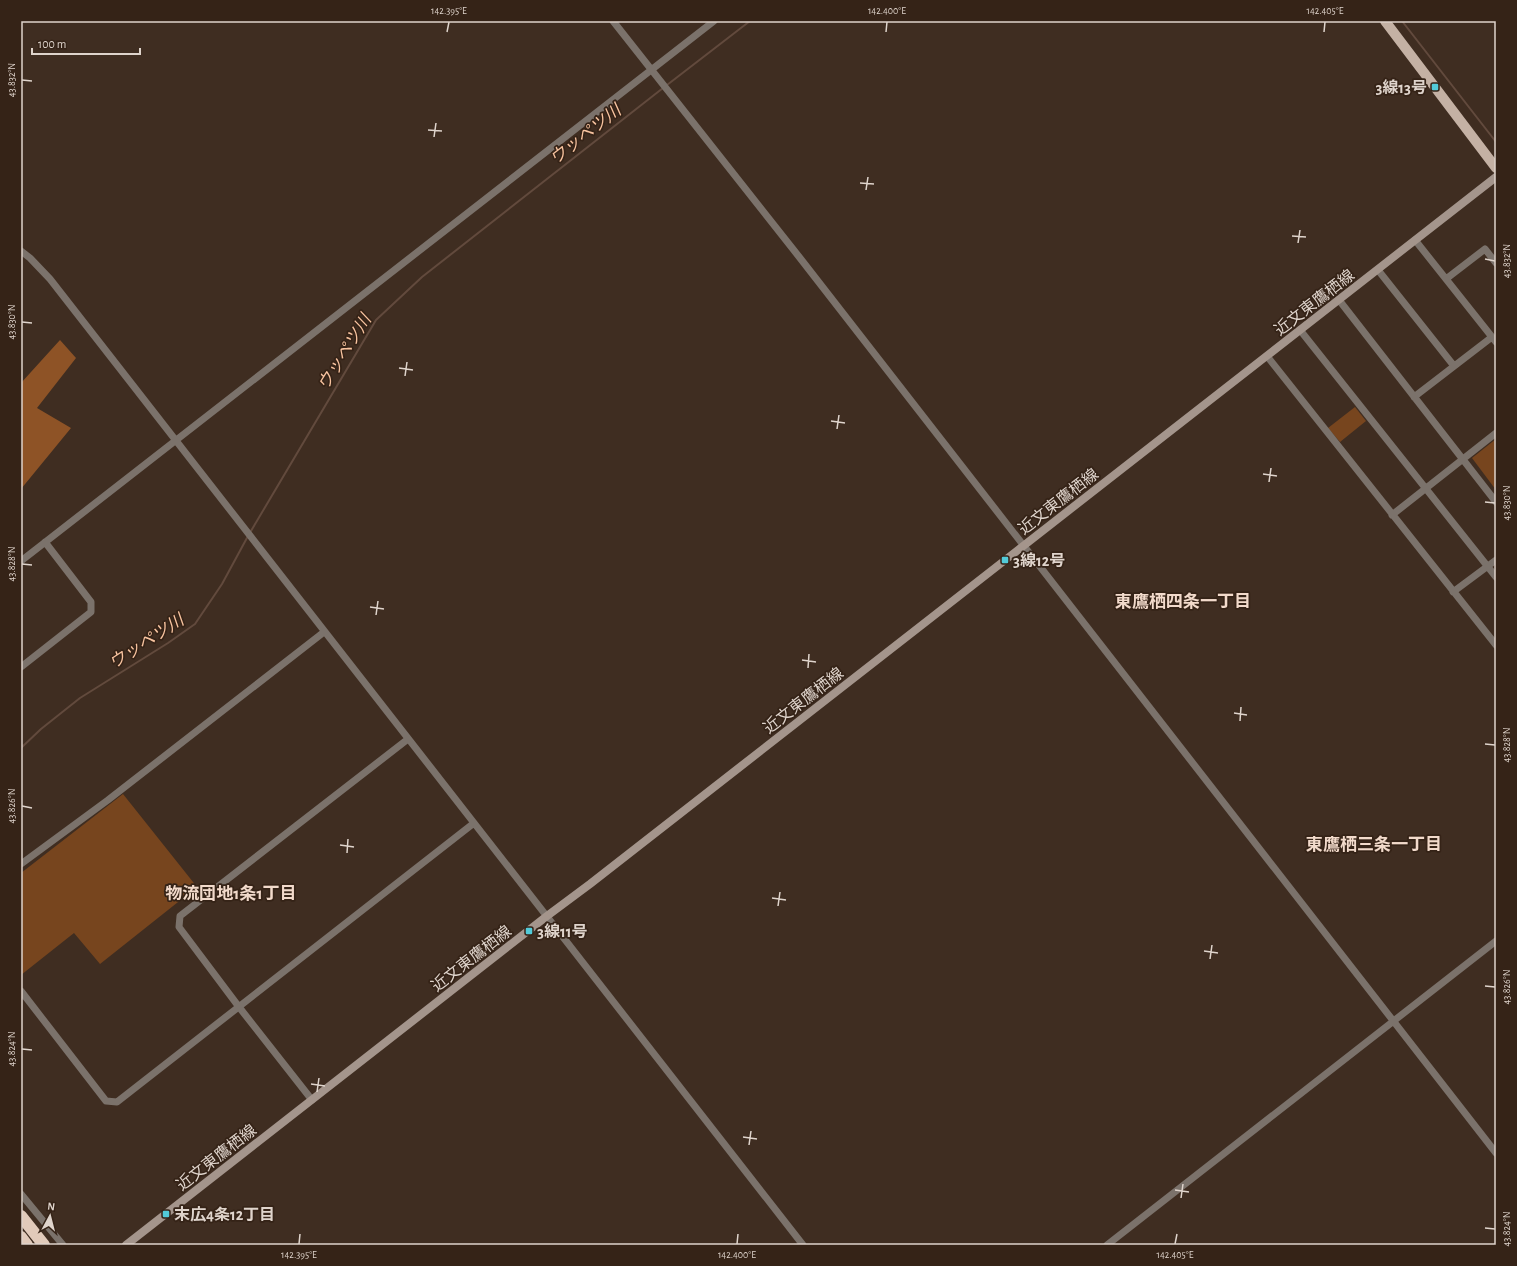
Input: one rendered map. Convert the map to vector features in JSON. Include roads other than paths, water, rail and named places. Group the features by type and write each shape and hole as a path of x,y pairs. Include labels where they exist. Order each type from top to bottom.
{"highway":[{"path":"21,1216 44,1245"},
{"path":"21,1237 27,1245"}],"main road":[{"path":"1385,21 1496,168"}],"street":[{"path":"613,21 800,258 1023,547 1496,1153"},
{"path":"21,561 714,21"},
{"name":"近文東鷹栖線","path":"126,1245 1496,178"},
{"path":"1414,397 1454,366 1494,339 1416,240"},
{"path":"1446,279 1485,249 1496,263"},
{"path":"21,251 50,279 803,1245"},
{"path":"1378,270 1454,366"},
{"path":"1339,300 1496,502"},
{"path":"1300,330 1496,578"},
{"path":"1268,356 1496,646"},
{"path":"1392,515 1496,434"},
{"path":"21,667 91,612 91,602 45,542"},
{"path":"1453,592 1496,560"},
{"path":"21,864 108,800 324,632"},
{"path":"312,1100 239,1008 179,927 180,916 408,739"},
{"path":"21,991 106,1100 117,1102 474,823"},
{"path":"1107,1245 1496,941"},
{"path":"21,1194 63,1245"}],"waterway":[{"name":"ウッペツ川","path":"667,85 750,21"},
{"name":"ウッペツ川","path":"1402,21 1496,142"},
{"name":"ウッペツ川","path":"21,748 41,729 80,698 168,643 195,624 222,584 248,536 376,320 422,277 663,88"}],"place":[{"name":"3線13号","path":"1435,87"},
{"name":"3線12号","path":"1005,560"},
{"name":"3線11号","path":"529,931"},
{"name":"末広4条12丁目","path":"166,1214"}],"district":[{"name":"東鷹栖四条一丁目","path":"1183,601"},
{"name":"東鷹栖三条一丁目","path":"1374,844"},
{"name":"物流団地1条1丁目","path":"231,893"}]}
